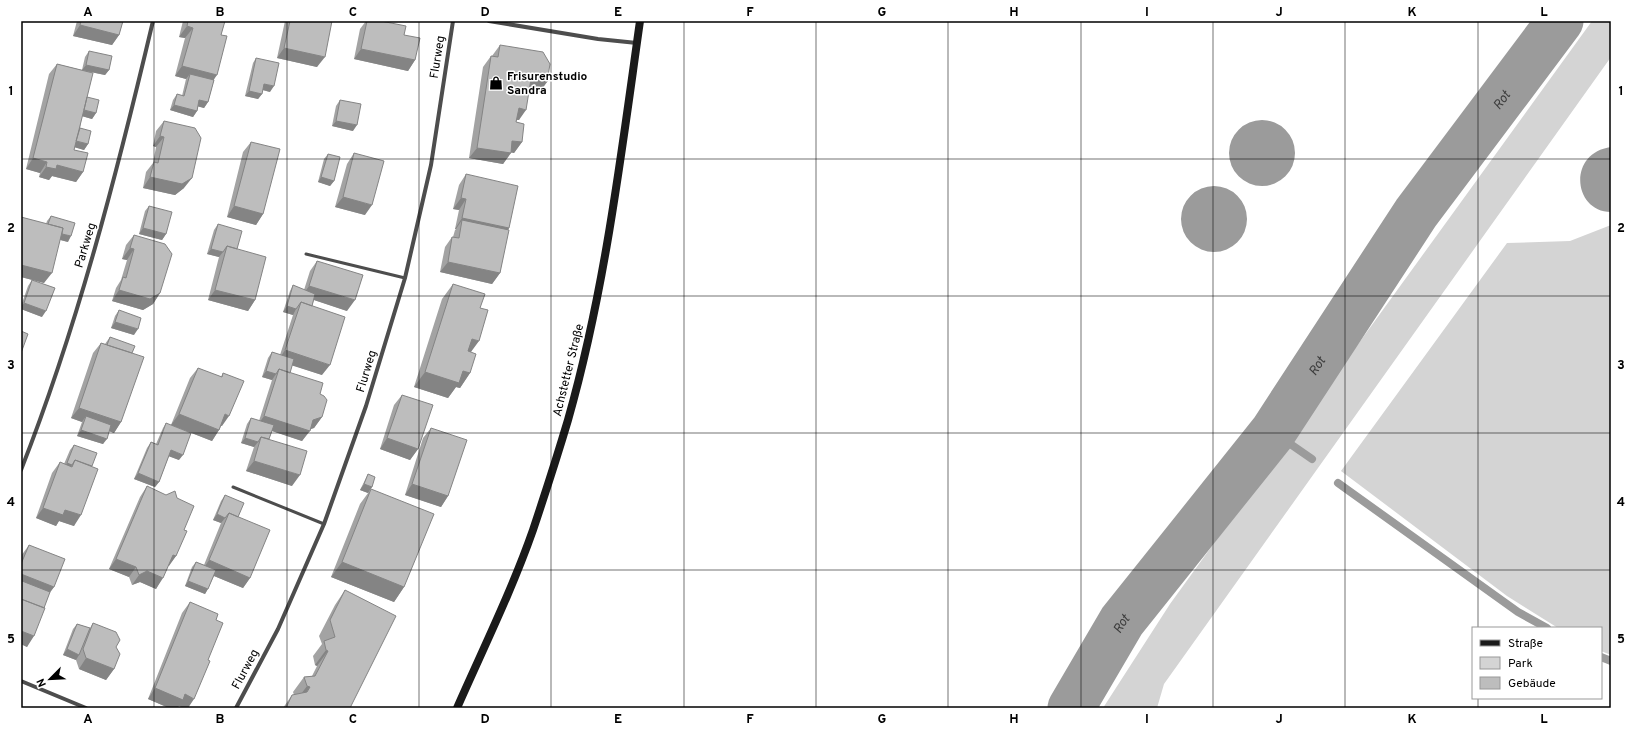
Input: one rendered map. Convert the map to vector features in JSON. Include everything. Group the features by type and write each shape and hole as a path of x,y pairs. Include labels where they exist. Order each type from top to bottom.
{"main road":[{"name":"Achstetter Straße","path":"457,708 497,618 533,530 568,420 593,318 617,192 640,21"}],"street":[{"name":"Parkweg","path":"21,470 60,362 103,219 128,126 153,21"},
{"name":"Flurweg","path":"236,708 278,629 324,524 366,406 405,278 431,166 453,21"},
{"path":"489,21 598,39 637,43"},
{"path":"21,681 86,708"}],"lane":[{"path":"306,254 405,278"},
{"path":"233,487 324,524"}],"green space":[{"path":"1592,21 1611,21 1611,57 1164,684 1157,708 1103,708 1170,604"},
{"path":"1611,225 1611,655 1602,651 1602,627 1556,627 1507,596 1341,471 1507,243 1570,241"}],"shaded area":[{"path":"1262,120 1275,123 1285,130 1292,140 1295,153 1292,166 1285,176 1275,183 1262,186 1249,183 1239,176 1232,166 1229,153 1232,140 1239,130 1249,123"},
{"path":"1611,147 1611,212 1598,209 1589,203 1583,193 1580,182 1582,170 1587,160 1597,152"},
{"path":"1214,186 1227,189 1237,196 1244,206 1247,219 1244,232 1237,242 1227,249 1214,252 1201,249 1191,242 1184,232 1181,219 1184,206 1191,196 1201,189"}],"building":[{"path":"81,21 123,21 119,35 80,25"},
{"path":"188,21 225,21 221,35 227,36 217,75 182,66 193,28 187,26"},
{"path":"290,21 332,21 325,57 284,48"},
{"path":"367,21 381,21 406,26 404,35 420,38 415,60 361,49"},
{"path":"500,45 543,52 550,64 547,82 531,79 526,110 519,108 516,122 524,124 522,142 512,141 511,153 477,148 491,56 498,57"},
{"path":"89,51 112,56 109,70 86,65"},
{"path":"256,58 279,63 274,86 264,84 262,94 249,91"},
{"path":"57,64 93,73 74,150 88,153 83,172 57,165 56,169 46,167 47,162 33,158"},
{"path":"190,74 214,80 208,102 199,100 197,111 174,105 177,94 184,96"},
{"path":"87,97 99,100 96,113 84,110"},
{"path":"340,100 361,104 357,125 336,121"},
{"path":"164,121 195,128 201,138 192,178 182,184 150,177 154,162 158,163 164,137 160,136"},
{"path":"80,128 91,131 88,144 76,141"},
{"path":"251,142 280,149 263,214 234,206"},
{"path":"354,153 384,161 372,205 343,197"},
{"path":"328,154 340,157 334,181 321,177"},
{"path":"466,174 518,186 509,228 462,218 466,199 461,198"},
{"path":"149,206 172,212 166,234 143,228"},
{"path":"51,216 75,223 71,236 62,234 63,228 48,224"},
{"path":"21,217 63,228 52,273 21,265"},
{"path":"462,220 509,230 500,273 448,262 452,237 459,238"},
{"path":"218,224 242,231 237,249 227,246 223,252 211,249"},
{"path":"134,235 165,244 172,254 160,293 150,299 119,290 123,277 126,278 134,249 130,248"},
{"path":"227,246 266,257 255,300 215,290"},
{"path":"317,261 363,275 355,300 309,286"},
{"path":"32,280 55,288 46,311 24,303"},
{"path":"453,284 485,294 480,308 488,310 479,341 472,339 468,351 476,354 470,373 463,371 459,383 425,372"},
{"path":"293,285 315,294 312,306 301,302 296,309 287,306"},
{"path":"301,302 345,317 330,365 285,350"},
{"path":"119,310 141,318 138,329 115,322"},
{"path":"21,331 28,334 21,353"},
{"path":"110,337 135,346 132,353 107,345"},
{"path":"101,343 144,357 121,422 79,408"},
{"path":"272,352 294,359 290,373 279,369 276,374 266,371"},
{"path":"198,368 222,377 223,373 244,381 229,416 225,414 219,430 179,414"},
{"path":"279,369 323,383 320,394 327,400 322,417 313,420 310,431 264,416"},
{"path":"402,395 433,405 418,449 387,438"},
{"path":"86,416 111,425 107,439 81,430"},
{"path":"251,418 274,425 269,439 261,437 258,442 245,438"},
{"path":"166,423 191,433 183,455 171,450 159,482 138,473 151,442 158,445"},
{"path":"431,428 467,440 448,496 412,484"},
{"path":"261,437 307,451 300,475 254,461"},
{"path":"74,445 97,453 92,466 75,460 72,465 67,463"},
{"path":"75,460 98,469 81,515 65,510 63,515 43,508 60,462 72,467"},
{"path":"368,474 375,477 372,487 364,484"},
{"path":"147,486 166,495 175,491 177,498 194,506 184,530 187,531 176,556 173,555 163,578 147,571 139,575 136,567 116,559"},
{"path":"371,489 434,514 404,587 342,562"},
{"path":"225,495 244,503 238,517 229,513 225,518 217,514"},
{"path":"229,513 270,530 250,578 209,560"},
{"path":"29,545 65,559 54,587 21,574 21,564"},
{"path":"196,562 216,570 208,589 188,581"},
{"path":"22,581 50,592 44,608 21,599"},
{"path":"345,590 396,616 350,708 286,708 292,695 307,692 310,687 307,686 304,677 315,676 328,651 326,650 324,641 335,637 330,620"},
{"path":"21,599 45,608 34,636 21,631"},
{"path":"190,602 218,614 216,620 223,623 208,660 210,661 194,699 185,694 183,700 155,688"},
{"path":"93,623 116,632 120,640 116,647 120,654 114,669 86,658 83,649"},
{"path":"77,624 90,628 79,655 67,649"}],"waterway":[{"name":"Rot","path":"1071,708 1122,621 1273,432 1416,213 1560,21"},
{"path":"1273,432 1312,459"},
{"path":"1338,483 1518,612 1545,627"},
{"path":"1602,657 1611,661"}],"place":[{"name":"Frisurenstudio Sandra","path":"496,83"}]}
